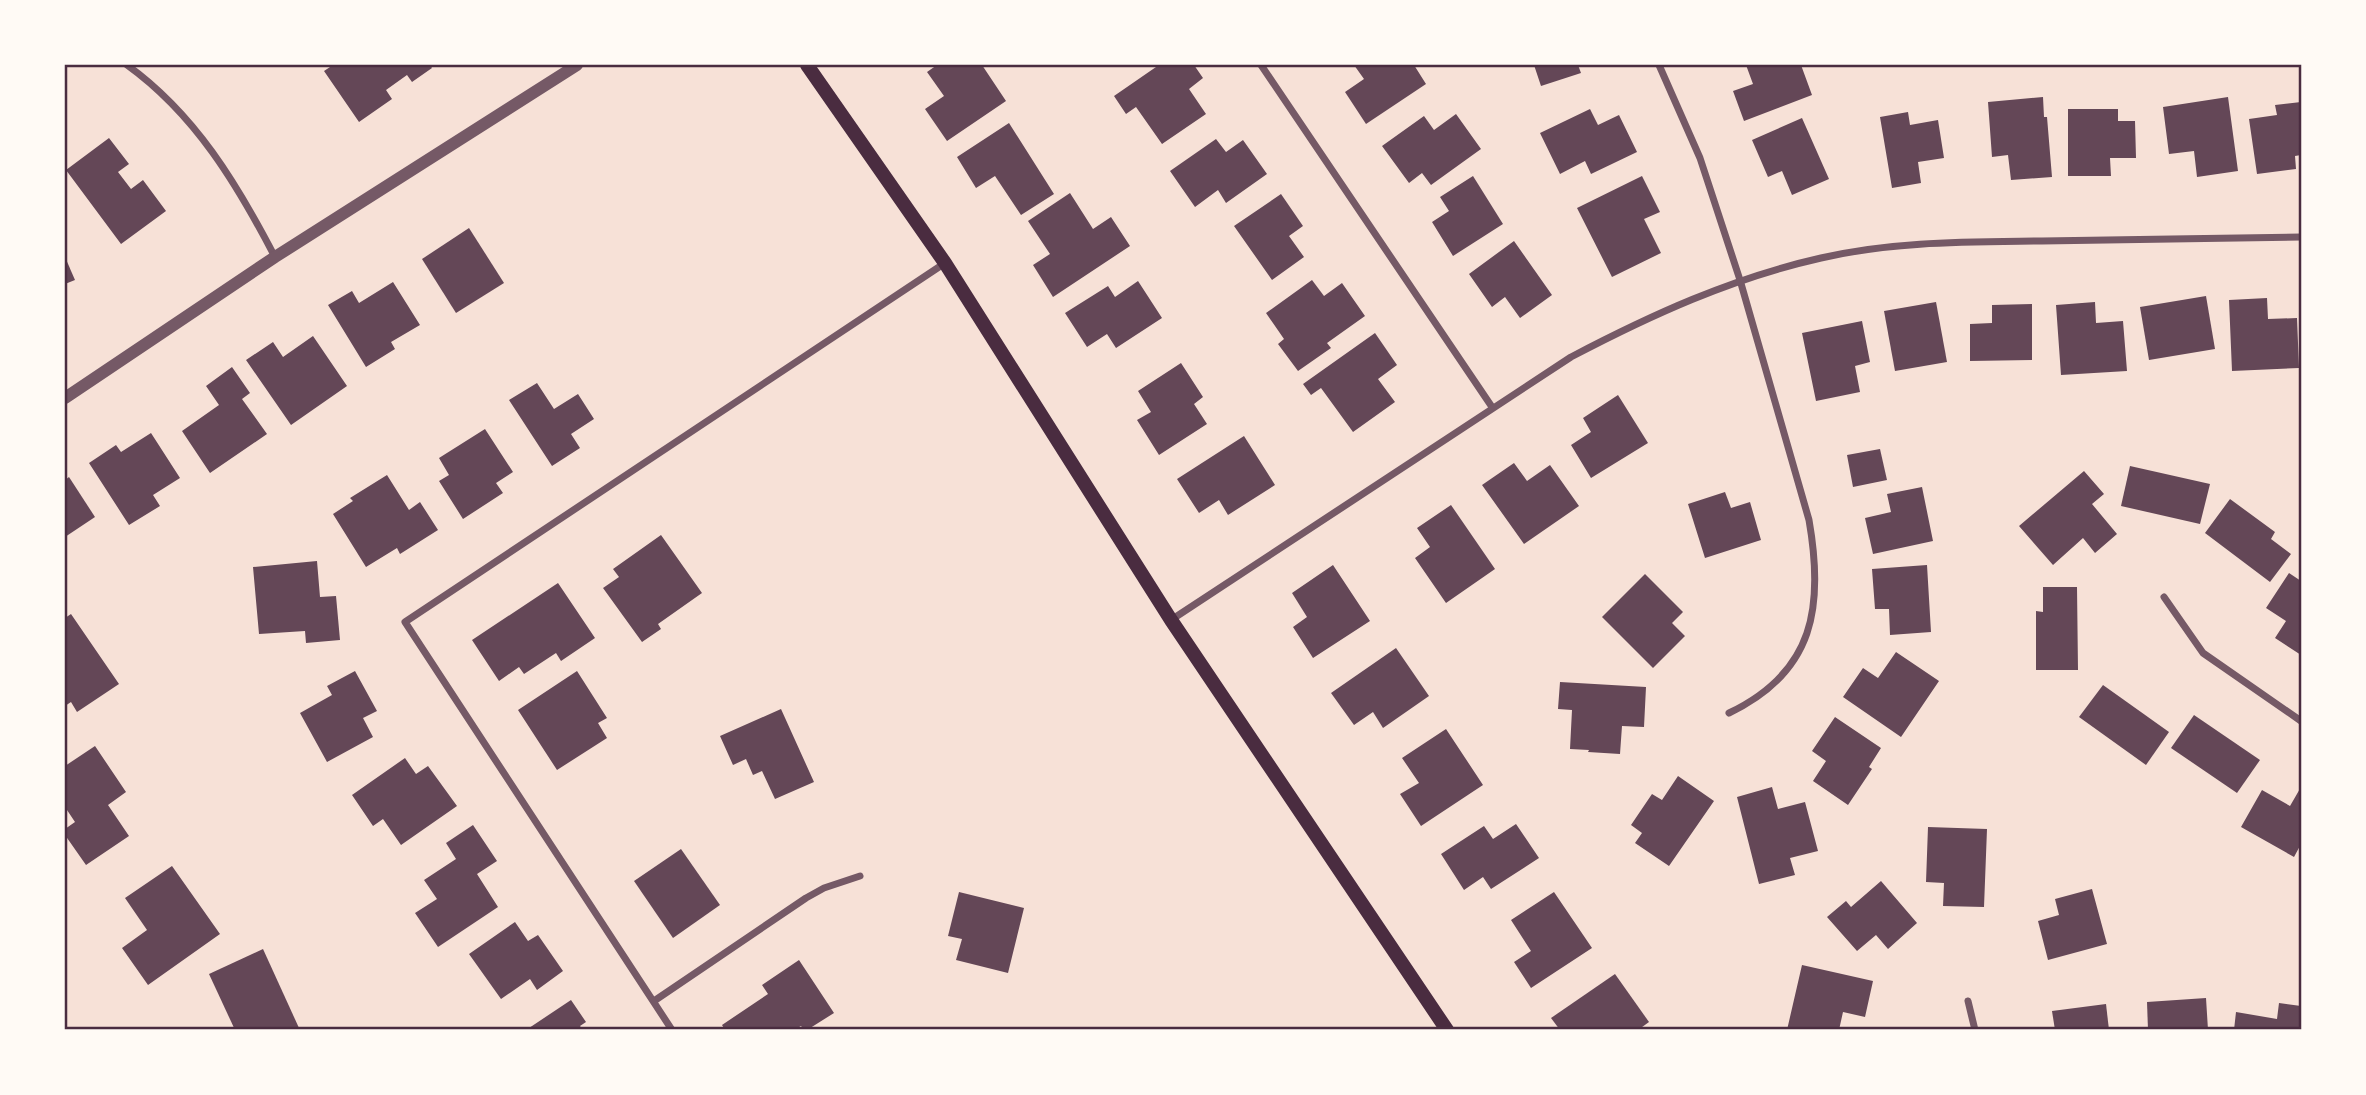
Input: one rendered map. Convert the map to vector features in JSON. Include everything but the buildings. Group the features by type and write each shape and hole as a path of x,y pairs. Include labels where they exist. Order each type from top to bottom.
{"main road":[{"path":"807,65 945,263 1171,620 1442,1028"}],"street":[{"path":"127,65 160,90 189,119 225,168 275,257"},
{"path":"65,398 275,257 577,65"},
{"path":"1261,65 1492,407"},
{"path":"1659,65 1700,158 1740,280 1809,520 1816,570 1810,626 1793,663 1765,692 1729,713"},
{"path":"1171,620 1571,357 1629,326 1740,280 1821,258 1930,243 2301,237"},
{"path":"672,1030 405,622 945,263"},
{"path":"2164,597 2203,653 2301,721"},
{"path":"654,1001 806,898 833,884 860,876"},
{"path":"1968,1001 1975,1030"}]}
